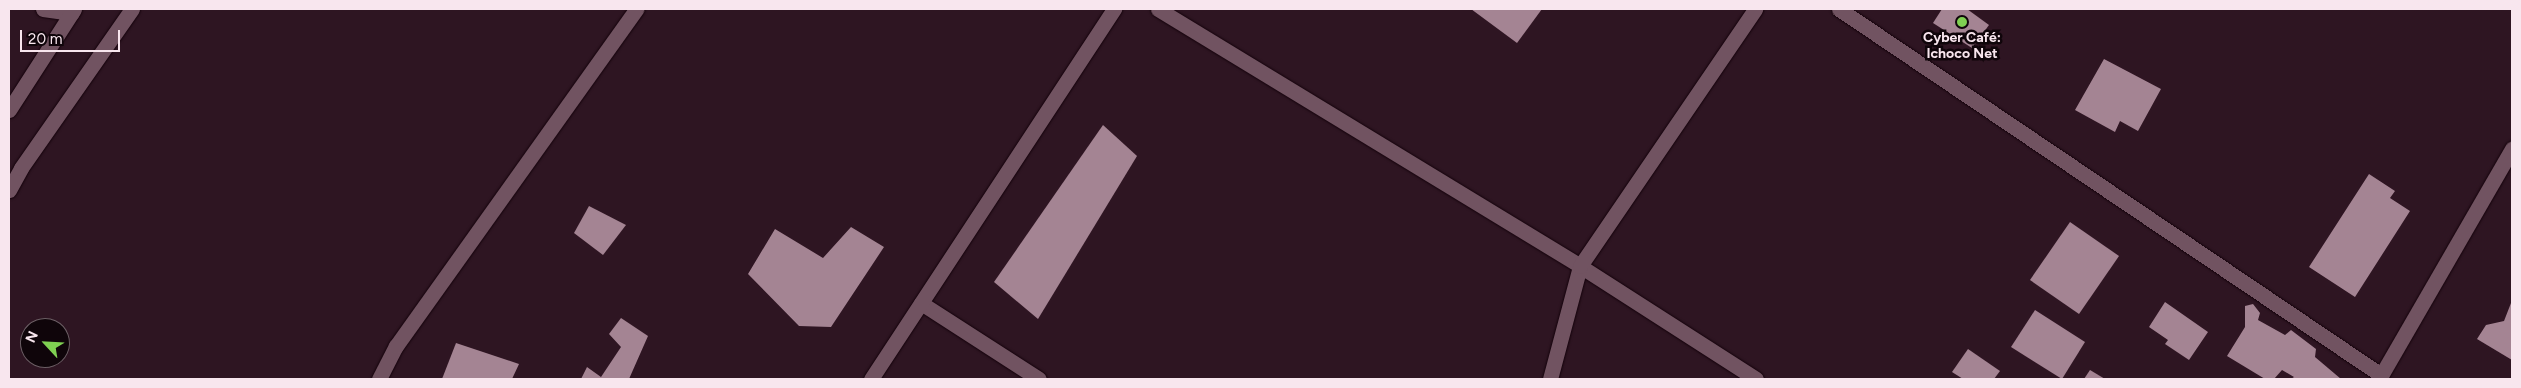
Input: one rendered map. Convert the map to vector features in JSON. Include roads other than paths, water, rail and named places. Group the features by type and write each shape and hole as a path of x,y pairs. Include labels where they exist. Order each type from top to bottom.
{"street":[{"path":"9,110 73,11 43,9"},
{"path":"9,190 21,168 132,9"},
{"path":"379,379 396,346 636,9"},
{"path":"871,379 1114,9"},
{"path":"1158,9 1580,266 1756,379"},
{"path":"1550,379 1580,266 1755,9"},
{"path":"1839,9 2380,377 2512,149"},
{"path":"921,303 1039,379"}],"place":[{"name":"Cyber Café: Ichoco Net","path":"1962,22"}]}
